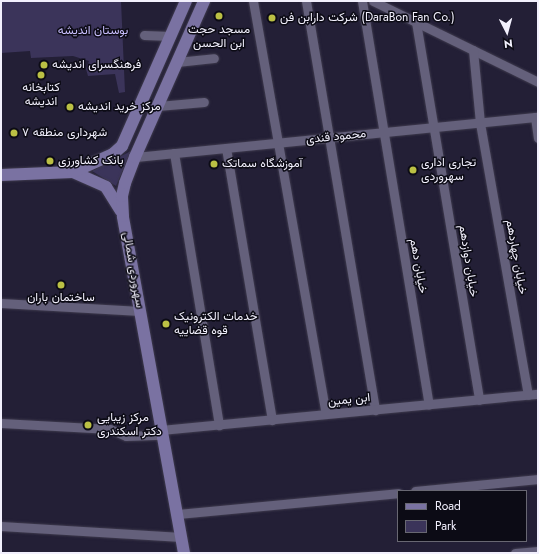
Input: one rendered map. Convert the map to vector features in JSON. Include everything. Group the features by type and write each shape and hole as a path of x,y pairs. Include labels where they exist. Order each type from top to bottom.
{"main road":[{"path":"1,175 73,172 103,160 122,146 186,1"},
{"name":"سهروردی شمالی","path":"184,553 123,216 123,191 135,157 204,1"},
{"path":"73,172 106,187 123,216"}],"street":[{"path":"253,1 326,414"},
{"path":"306,1 376,410"},
{"name":"خیابان دهم","path":"362,1 429,404"},
{"path":"373,1 538,82"},
{"name":"خیابان دوازدهم","path":"416,22 479,400"},
{"path":"144,35 171,36"},
{"name":"خیابان چهاردهم","path":"473,50 480,123 528,395"},
{"path":"177,62 214,58"},
{"path":"158,106 204,102"},
{"path":"537,115 538,138"},
{"name":"محمود قندی","path":"135,157 480,123 537,115"},
{"path":"226,148 272,420"},
{"path":"174,153 219,425"},
{"path":"1,303 140,311"},
{"name":"ابن یمین","path":"1,423 110,428 126,436 326,414 538,394"},
{"path":"425,490 538,479"},
{"path":"177,514 397,493"},
{"path":"1,526 181,537"},
{"path":"515,553 538,551"}],"green space":[{"name":"بوستان اندیشه","path":"1,1 121,1 125,92 119,93 115,74 88,76 86,69 89,61 73,56 31,58 30,51 1,53"},
{"path":"131,151 116,186 92,171"}],"place":[{"name":"مسجد حجت ابن الحسن","path":"219,16"},
{"name":"شرکت دارابن فن (DaraBon Fan Co.)","path":"272,18"},
{"name":"فرهنگسرای اندیشه","path":"44,65"},
{"name":"کتابخانه اندیشه","path":"41,75"},
{"name":"مرکز خرید اندیشه","path":"70,107"},
{"name":"شهرداری منطقه ۷","path":"14,133"},
{"name":"بانک کشاورزی","path":"50,161"},
{"name":"آموزشگاه سماتک","path":"214,164"},
{"name":"تجاری اداری سهروردی","path":"413,170"},
{"name":"ساختمان باران","path":"61,285"},
{"name":"خدمات الکترونیک قوه قضاییه","path":"166,324"},
{"name":"مرکز زیبایی دکتر اسکندری","path":"88,425"}]}
